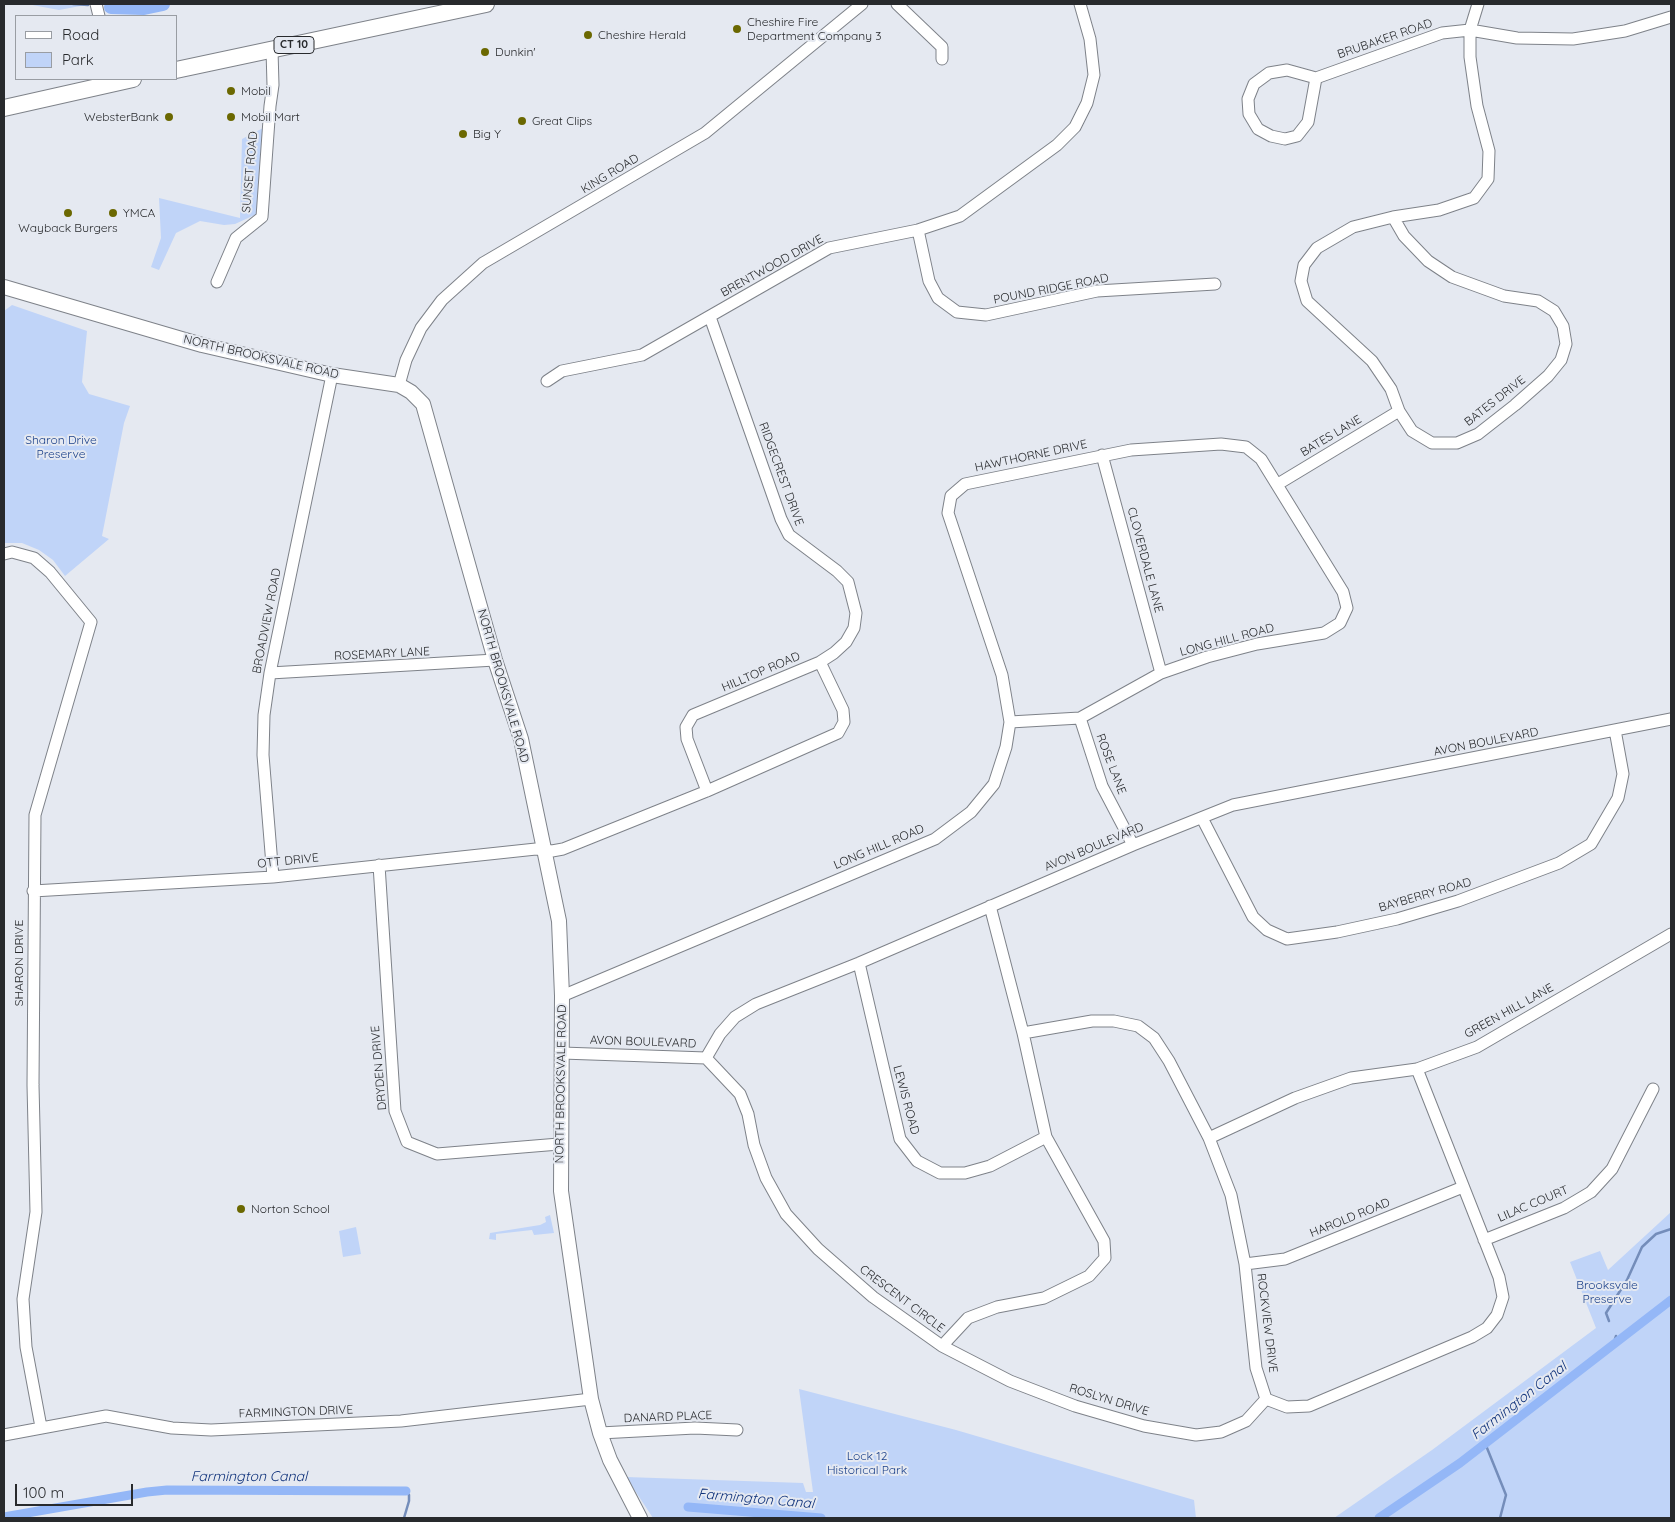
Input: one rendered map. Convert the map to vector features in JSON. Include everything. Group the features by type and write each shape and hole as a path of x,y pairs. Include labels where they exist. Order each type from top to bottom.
{"highway":[{"name":"CT 10","path":"178,70 486,4"},
{"path":"4,108 113,81"}],"main road":[{"name":"NORTH BROOKSVALE ROAD","path":"4,286 202,345 332,375 399,385 411,392 423,404 496,660 521,739 559,921 562,996 560,1191 591,1398 600,1433 620,1482 640,1518"}],"street":[{"name":"KING ROAD","path":"399,385 406,360 421,328 442,300 483,263 705,133 862,4"},
{"path":"897,4 942,47 942,59"},
{"name":"BRENTWOOD DRIVE","path":"547,382 562,371 642,355 829,248 918,230 960,216 1056,145 1075,127 1087,103 1094,76 1090,39 1080,4"},
{"name":"BATES DRIVE","path":"1393,217 1410,242 1428,261 1452,277 1504,296 1538,301 1554,311 1563,326 1566,344 1561,360 1528,394 1478,434 1457,443 1432,443 1412,431 1399,411 1390,389 1372,362 1307,301 1301,281 1304,265 1317,248 1353,227 1393,217 1440,210 1474,198 1488,179 1489,151 1477,106 1470,57 1470,30 1478,4"},
{"name":"BRUBAKER ROAD","path":"1316,78 1442,33 1470,30 1517,38 1572,38 1625,31 1671,17"},
{"name":"SUNSET ROAD","path":"218,282 236,238 262,218 268,124 274,79 272,50"},
{"path":"1286,70 1316,78 1308,122 1297,136 1285,139 1271,136 1258,129 1249,114 1248,99 1254,84 1269,73 1286,70"},
{"name":"POUND RIDGE ROAD","path":"918,230 929,281 938,298 957,312 986,316 1097,292 1215,284"},
{"name":"RIDGECREST DRIVE","path":"710,317 781,520 789,535 837,571 848,582 853,597 856,613 854,628 846,642 820,662"},
{"name":"BROADVIEW ROAD","path":"274,877 263,755 264,715 270,673 332,375"},
{"name":"BATES LANE","path":"1278,484 1399,411"},
{"name":"HAWTHORNE DRIVE","path":"1010,722 1002,675 948,513 951,496 965,484 1102,455 1131,450 1221,444 1246,447 1261,459 1278,484"},
{"name":"CLOVERDALE LANE","path":"1102,455 1162,673"},
{"name":"LONG HILL ROAD","path":"562,996 935,839 971,812 994,784 1006,747 1010,722 1080,718 1162,673 1207,657 1257,644 1324,633 1340,623 1347,608 1343,592 1278,484"},
{"name":"SHARON DRIVE","path":"4,554 12,552 34,558 50,572 91,622 35,815 33,1085 36,1212 24,1299 26,1347 41,1427"},
{"name":"ROSEMARY LANE","path":"270,673 496,660"},
{"name":"HILLTOP ROAD","path":"545,850 563,849 707,791 838,733 844,722 843,710 820,662 693,715 686,727 687,739 707,791"},
{"name":"ROSE LANE","path":"1080,718 1102,786 1133,845"},
{"name":"AVON BOULEVARD","path":"562,1052 706,1058 725,1028 735,1017 756,1004 859,963 1133,845 1234,805 1671,719"},
{"name":"BAYBERRY ROAD","path":"1202,818 1253,917 1267,930 1287,939 1337,932 1397,919 1458,900 1559,863 1591,844 1618,798 1623,774 1614,730"},
{"name":"OTT DRIVE","path":"33,891 274,877 536,849 545,850"},
{"name":"DRYDEN DRIVE","path":"379,865 395,1111 407,1142 437,1154 559,1144"},
{"name":"CRESCENT CIRCLE","path":"706,1058 740,1094 748,1114 754,1145 766,1178 786,1214 818,1249 873,1297 942,1346 968,1318 997,1307 1044,1298 1089,1276 1105,1258 1104,1241 1046,1137 1024,1033 990,906"},
{"name":"GREEN HILL LANE","path":"1209,1138 1295,1098 1351,1078 1417,1069 1478,1047 1671,934"},
{"name":"LEWIS ROAD","path":"859,963 900,1138 917,1161 940,1173 966,1173 990,1166 1046,1137"},
{"name":"ROCKVIEW DRIVE","path":"1024,1033 1092,1021 1114,1021 1138,1026 1154,1038 1164,1053 1209,1138 1231,1194 1246,1264 1256,1368 1266,1399"},
{"path":"1266,1399 1287,1408 1309,1406 1472,1337 1487,1328 1497,1315 1503,1297 1499,1277 1417,1069"},
{"name":"LILAC COURT","path":"1484,1240 1564,1208 1591,1192 1612,1169 1652,1089"},
{"name":"HAROLD ROAD","path":"1246,1264 1285,1259 1463,1187"},
{"name":"ROSLYN DRIVE","path":"942,1346 1010,1381 1075,1406 1144,1426 1196,1435 1221,1432 1246,1420 1266,1399"},
{"name":"FARMINGTON DRIVE","path":"4,1436 41,1427 106,1416 172,1428 211,1430 401,1421 591,1398"},
{"name":"DANARD PLACE","path":"600,1433 695,1428 737,1430"}],"green space":[{"path":"27,4 91,4 59,10"},
{"path":"265,127 259,213 235,224 224,225 200,221 176,233 159,270 151,267 161,238 159,198 240,218 242,139"},
{"name":"Sharon Drive Preserve","path":"12,305 87,331 82,382 89,394 130,406 124,423 102,536 109,539 65,576 53,560 39,550 22,543 4,543 4,311"},
{"name":"Brooksvale Preserve","path":"1671,1212 1671,1518 1334,1518 1432,1450 1596,1328 1570,1262 1600,1251 1608,1270"},
{"path":"550,1215 554,1233 534,1235 532,1230 496,1234 496,1240 489,1239 490,1233 540,1225 546,1222 545,1217"},
{"path":"356,1227 361,1254 343,1257 339,1231"},
{"name":"Lock 12 Historical Park","path":"799,1389 956,1430 1194,1500 1196,1518 653,1518 626,1477 803,1483 806,1492 813,1492"}],"waterway":[{"path":"73,4 88,5"},
{"path":"111,7 144,8 163,4"},
{"path":"1609,1321 1606,1313 1627,1280 1642,1247 1656,1234 1671,1229"},
{"name":"Farmington Canal","path":"1379,1518 1460,1463 1671,1300"},
{"name":"Farmington Canal","path":"1613,1345 1616,1336"},
{"path":"1485,1443 1506,1495 1500,1518"},
{"name":"Farmington Canal","path":"4,1517 167,1490 406,1491"},
{"path":"404,1518 409,1501 409,1495 406,1491"},
{"name":"Farmington Canal","path":"688,1507 821,1518"}],"place":[{"name":"Cheshire Fire Department Company 3","path":"737,29"},
{"name":"Cheshire Herald","path":"588,35"},
{"name":"Dunkin'","path":"485,52"},
{"name":"Mobil","path":"231,91"},
{"name":"WebsterBank","path":"169,117"},
{"name":"Mobil Mart","path":"231,117"},
{"name":"Great Clips","path":"522,121"},
{"name":"Big Y","path":"463,134"},
{"name":"Wayback Burgers","path":"68,213"},
{"name":"YMCA","path":"113,213"},
{"name":"Norton School","path":"241,1209"}]}
